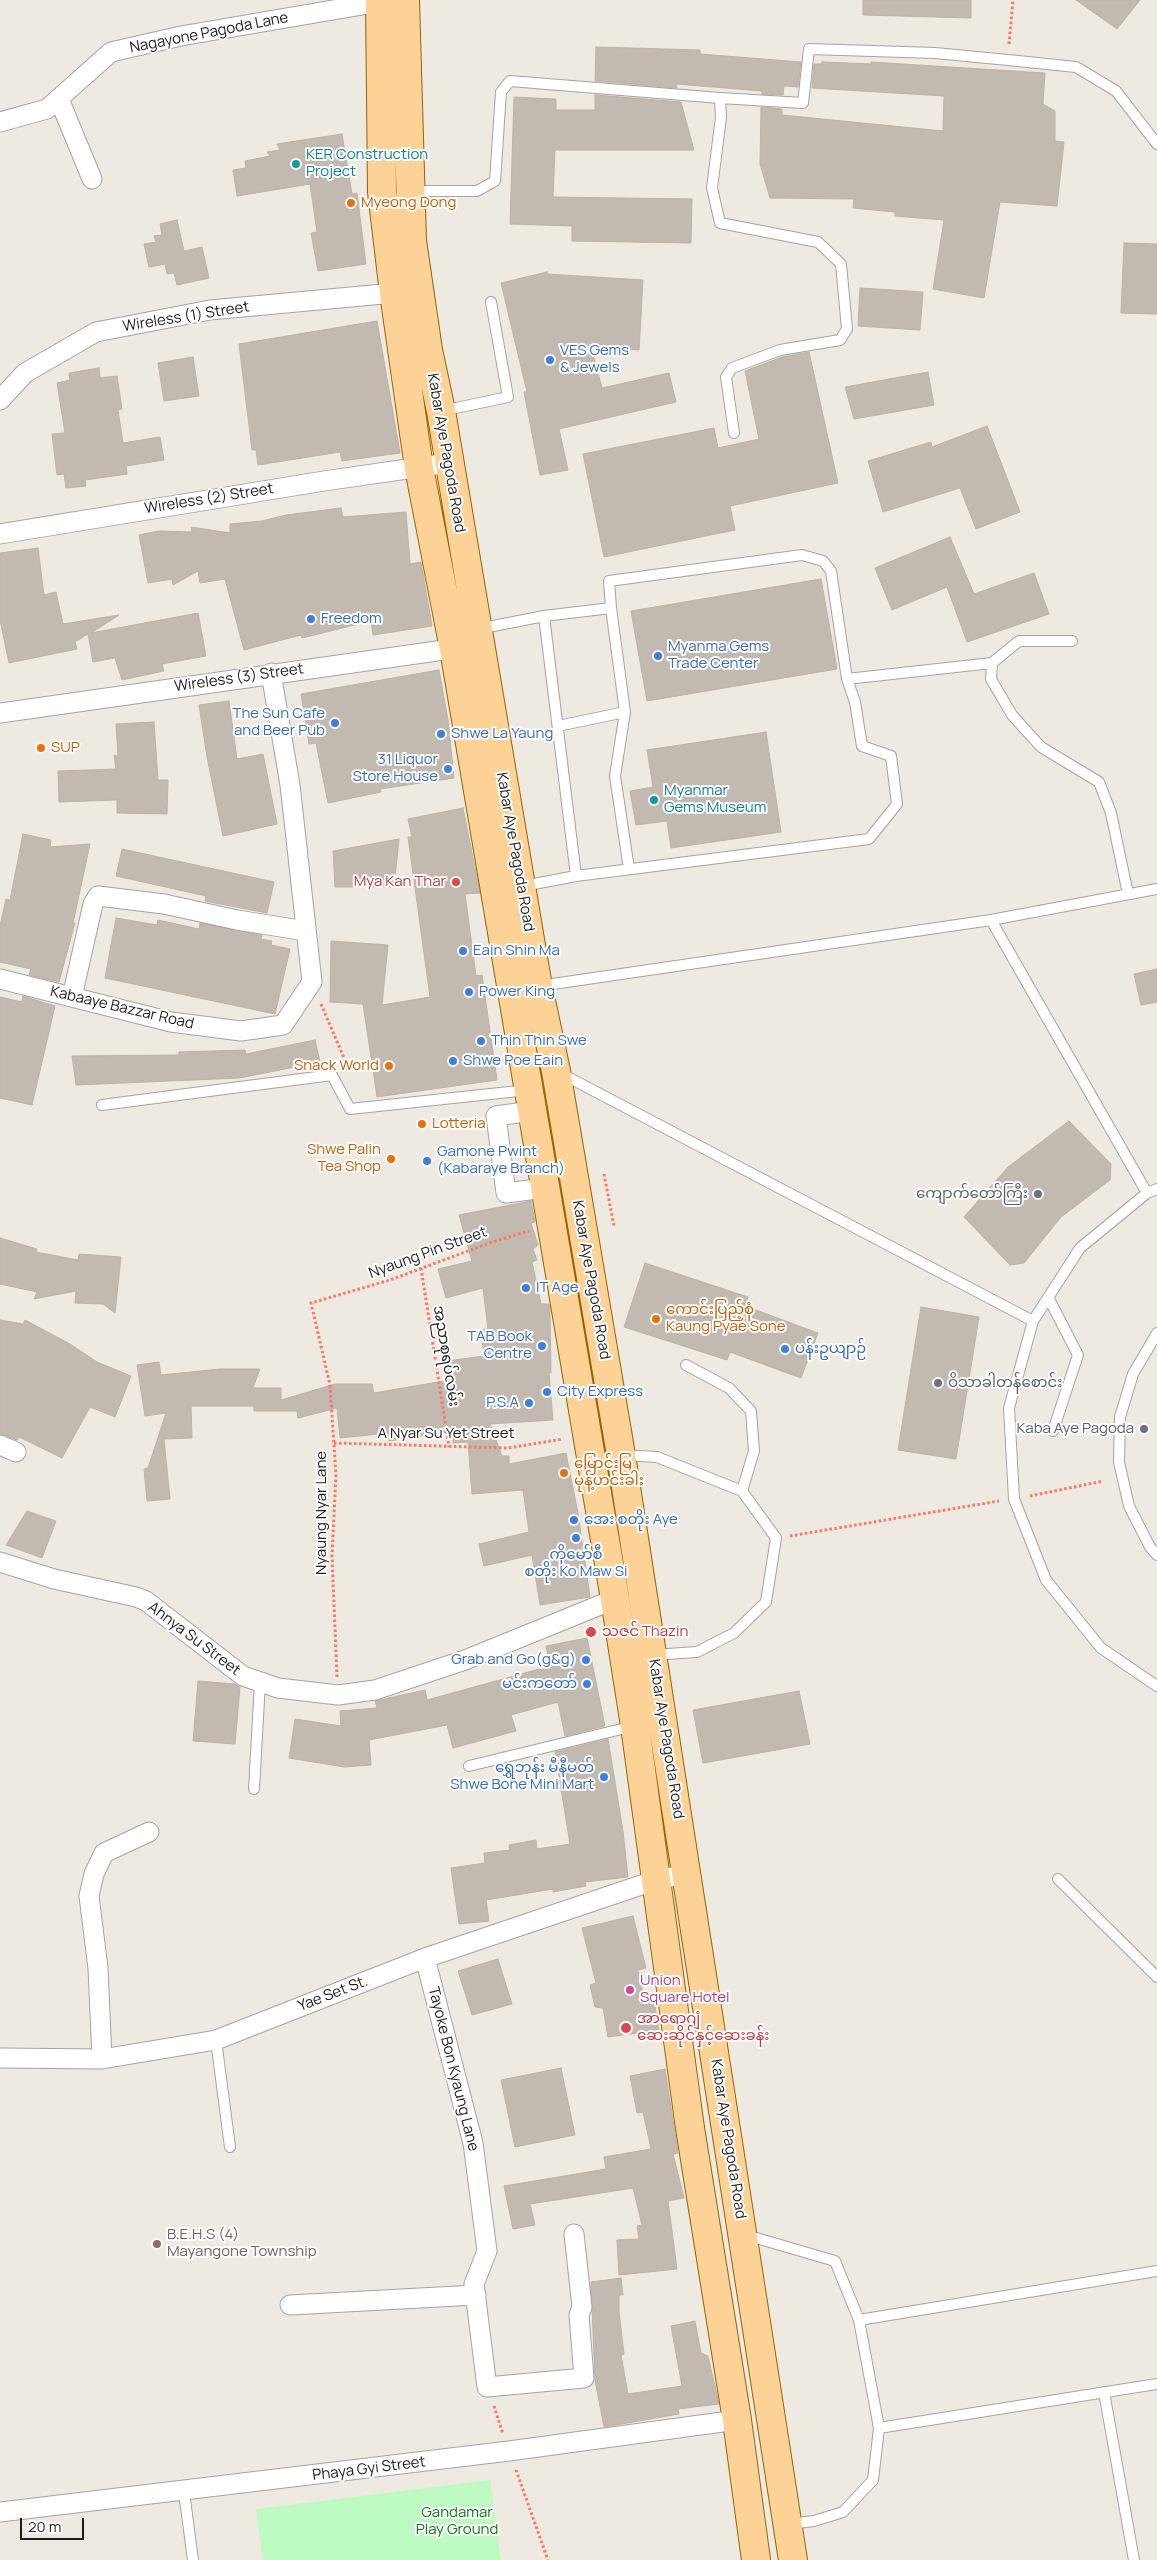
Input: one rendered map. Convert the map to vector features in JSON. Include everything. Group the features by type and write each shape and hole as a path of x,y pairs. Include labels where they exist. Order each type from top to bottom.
{"main road":[{"name":"Kabar Aye Pagoda Road","path":"393,1 410,192 412,241 428,350 441,411 459,524 470,641 543,1105 621,1455 793,2560"},
{"name":"Kabar Aye Pagoda Road","path":"393,1 382,192 394,293 419,468 430,529 470,641 522,886 525,988 556,1071 543,1105 545,1188 635,1726 690,2128 737,2420 756,2560"},
{"path":"430,529 459,524"},
{"path":"690,2128 726,2124"},
{"path":"706,2231 742,2229"},
{"path":"751,2523 787,2520"}],"street":[{"name":"Nagayone Pagoda Lane","path":"0,122 47,109 111,52 181,36 393,1"},
{"path":"59,100 92,179"},
{"name":"Wireless (1) Street","path":"0,400 25,373 96,332 210,310 394,293"},
{"name":"Wireless (2) Street","path":"0,534 324,481 449,463"},
{"name":"Wireless (3) Street","path":"0,713 470,641"},
{"path":"271,673 290,785 312,982"},
{"path":"72,997 93,904 98,896 164,904 237,920 306,931"},
{"name":"Kabaaye Bazzar Road","path":"0,979 172,1022 241,1031 283,1025 312,982"},
{"path":"543,1105 496,1116 506,1194 545,1188"},
{"name":"Ahnya Su Street","path":"0,1562 54,1579 141,1599 169,1617 243,1676 278,1688 338,1695 375,1690 465,1660 615,1600"},
{"path":"102,2059 98,1968 89,1896 94,1874 104,1853 149,1832"},
{"name":"Yae Set St.","path":"0,2058 102,2059 216,2040 425,1958 656,1880 687,1874"},
{"name":"Tayoke Bon Kyaung Lane","path":"425,1958 473,2142 487,2251 474,2284 487,2387"},
{"path":"487,2387 584,2378 580,2315 582,2307 574,2234"},
{"path":"290,2305 476,2295"},
{"name":"Phaya Gyi Street","path":"0,2512 184,2492 737,2420"}],"lane":[{"path":"410,192 477,191 495,181 501,92 510,81 802,103 809,49 935,53 1076,67 1116,91 1157,144"},
{"path":"720,98 721,117 712,188 720,223 818,242 841,264 847,329 840,340 780,350 732,368 726,377 734,433"},
{"path":"441,411 508,397 491,302"},
{"path":"522,886 576,876 869,839 897,804 891,756 862,746 855,702 847,679 831,571 823,561 802,555 609,581 625,712 615,776 629,869"},
{"path":"470,641 544,616 611,608"},
{"path":"544,616 576,876"},
{"path":"847,679 992,663 1019,641 1072,641"},
{"path":"992,663 991,679 1012,715 1042,747 1099,782 1111,813 1128,894"},
{"path":"558,726 625,712"},
{"path":"525,988 990,920 1157,889"},
{"path":"990,920 1152,1191 1080,1248 1033,1321 1009,1408 1014,1499 1046,1580 1101,1648 1157,1686"},
{"path":"556,1071 1033,1321"},
{"path":"102,1104 332,1075 350,1109 543,1105"},
{"path":"1048,1297 1078,1355 1053,1430"},
{"path":"1157,1333 1133,1374 1120,1417 1119,1462 1129,1506 1150,1546 1157,1555"},
{"path":"686,1365 729,1388 751,1411 754,1451 742,1491"},
{"path":"621,1455 657,1457 742,1491 776,1538 766,1602 734,1633 697,1652 653,1655"},
{"path":"254,1790 260,1682"},
{"path":"469,1766 635,1726"},
{"path":"1058,1879 1157,1977"},
{"path":"216,2040 230,2147"},
{"path":"742,2229 834,2261 859,2320 879,2428 873,2480 844,2512 814,2520 787,2520"},
{"path":"859,2320 1157,2271"},
{"path":"879,2428 1157,2384"},
{"path":"1104,2392 1134,2560"},
{"path":"184,2492 192,2560"}],"path":[{"path":"1008,60 1013,0"},
{"path":"312,982 351,1074"},
{"path":"604,1174 614,1226"},
{"name":"Nyaung Pin Street","path":"311,1303 390,1280 492,1242 552,1225"},
{"name":"အညာစုရပ်လမ်း","path":"421,1268 449,1448"},
{"name":"Nyaung Nyar Lane","path":"311,1303 330,1385 334,1443 336,1475 332,1556 338,1695"},
{"name":"A Nyar Su Yet Street","path":"334,1443 449,1448 508,1448 586,1435"},
{"path":"776,1538 1014,1499 1102,1481"},
{"path":"487,2387 548,2560"}],"green space":[{"name":"Gandamar Play Ground","path":"490,2480 501,2560 263,2560 256,2509"}],"building":[{"path":"863,0 971,0 971,18 863,15"},
{"path":"1076,0 1140,0 1117,29"},
{"path":"596,47 700,50 700,54 801,62 798,87 784,86 783,95 762,94 762,91 676,84 677,88 595,81"},
{"path":"822,62 871,64 871,62 1045,73 1043,104 1055,111 1055,141 1064,142 1057,206 1000,202 984,298 933,289 944,220 895,216 895,212 853,208 854,199 770,198 760,164 761,107 782,109 782,115 943,131 944,96 812,88 814,64 822,64"},
{"path":"595,95 681,102 694,150 555,150 553,197 692,199 691,243 572,241 572,226 510,224 514,97 556,99 556,110 595,110"},
{"path":"342,134 352,194 357,193 366,264 318,271 311,233 317,232 310,184 237,196 233,170 246,168 245,161 270,156 267,152 280,150 277,144"},
{"path":"177,220 184,251 202,247 209,278 177,285 174,273 167,274 165,264 149,267 144,244 156,242 154,236 162,235 160,224"},
{"path":"1124,243 1157,244 1157,314 1121,313"},
{"path":"547,272 547,274 643,280 639,350 591,347 602,388 669,373 676,402 559,429 568,470 540,475 524,392 527,392 501,283"},
{"path":"860,288 923,292 920,330 858,326"},
{"path":"377,321 400,453 342,461 340,452 258,465 256,450 252,450 239,344"},
{"path":"809,352 838,483 730,506 735,530 604,557 583,454 714,428 718,448 759,439 745,371 782,357"},
{"path":"193,357 199,396 164,401 158,363"},
{"path":"99,368 100,378 117,376 122,409 118,410 123,443 160,437 164,460 126,466 127,474 85,480 86,486 66,488 64,474 57,475 52,434 65,433 57,383 70,380 69,373"},
{"path":"928,372 934,405 854,419 845,387"},
{"path":"987,426 1020,512 976,529 960,488 883,512 868,461 931,442 932,447"},
{"path":"341,508 343,517 406,512 410,564 421,562 432,626 373,635 371,621 302,638 301,635 244,650 225,579 200,583 198,571 173,585 172,579 148,583 139,535 159,531 192,532 191,527 230,533 230,524 262,521 286,515"},
{"path":"950,537 974,594 1034,573 1049,614 967,642 947,587 892,610 875,568"},
{"path":"38,548 44,595 56,592 63,624 119,615 91,633 198,613 206,656 162,664 164,671 122,680 115,658 93,662 88,634 75,642 77,649 9,663 0,620 0,553"},
{"path":"821,579 837,669 647,701 631,611"},
{"path":"439,670 448,720 454,778 380,789 381,792 328,803 316,743 309,744 301,694"},
{"path":"229,701 237,759 263,754 277,824 223,836 207,757 199,705"},
{"path":"154,722 158,780 168,780 167,814 117,813 117,800 59,802 58,771 116,769 114,755 118,756 116,724"},
{"path":"766,732 781,832 671,848 667,821 636,825 630,791 653,787 647,750"},
{"path":"463,808 480,893 465,894 476,976 482,975 497,1080 377,1097 363,1004 330,1002 331,941 388,945 382,1005 430,997 408,837 412,837 408,819"},
{"path":"23,834 51,840 50,847 90,844 73,923 75,923 59,982 29,975 31,969 0,962 0,926 6,899 10,900"},
{"path":"399,839 394,887 335,887 333,851"},
{"path":"122,849 274,882 267,913 205,901 206,896 116,876"},
{"path":"116,918 157,925 158,920 199,929 200,923 262,935 261,939 272,941 271,945 290,949 275,1014 105,978"},
{"path":"1157,969 1157,1002 1141,1005 1134,974"},
{"path":"23,996 55,1006 32,1105 0,1098 0,997 22,1002"},
{"path":"315,1040 320,1062 240,1078 76,1085 72,1056 179,1055 179,1052 245,1050 246,1054"},
{"name":"ကျောက်တော်ကြီး","path":"1069,1121 1111,1164 1110,1180 1061,1217 1024,1263 1010,1265 964,1217 1008,1167"},
{"path":"531,1201 535,1222 531,1223 538,1245 533,1249 537,1260 532,1262 541,1304 549,1304 550,1312 551,1373 549,1373 553,1420 490,1424 502,1456 509,1456 509,1464 566,1453 578,1513 590,1597 540,1605 532,1555 484,1566 479,1544 529,1532 523,1490 472,1494 468,1442 453,1443 453,1431 389,1441 388,1433 340,1438 337,1408 298,1418 297,1411 254,1411 254,1406 191,1406 192,1438 164,1439 170,1499 147,1501 144,1469 148,1468 166,1413 145,1416 137,1365 159,1362 161,1375 220,1369 260,1369 253,1388 281,1388 281,1400 335,1384 372,1384 374,1393 450,1380 447,1361 484,1356 481,1330 488,1329 483,1288 446,1298 438,1269 472,1261 459,1215"},
{"path":"0,1238 37,1249 36,1252 78,1260 79,1254 121,1257 115,1313 103,1304 75,1303 76,1291 34,1299 37,1292 0,1284"},
{"path":"645,1263 748,1297 745,1306 818,1333 801,1378 730,1352 727,1360 624,1327"},
{"name":"ဝိသာခါတန်စောင်း","path":"921,1307 979,1317 956,1459 898,1450"},
{"path":"0,1320 23,1324 25,1320 70,1344 97,1362 131,1376 115,1417 90,1407 62,1458 19,1437 17,1440 0,1434"},
{"path":"27,1511 56,1521 42,1558 6,1545"},
{"path":"587,1638 605,1726 565,1736 558,1702 511,1715 516,1731 453,1748 447,1725 369,1740 371,1765 344,1767 289,1758 295,1719 341,1726 340,1711 377,1708 375,1701 425,1690 427,1700 550,1666 546,1646"},
{"path":"198,1681 235,1684 240,1687 235,1744 193,1741"},
{"path":"799,1691 810,1744 703,1763 693,1710"},
{"path":"608,1739 623,1831 628,1877 585,1882 586,1886 553,1892 553,1889 486,1900 489,1921 459,1924 451,1868 485,1863 484,1853 510,1850 509,1845 536,1840 537,1849 570,1844 555,1752"},
{"path":"633,1916 646,1968 638,1970 645,2002 654,2001 659,2030 608,2037 603,2008 595,2007 590,1985 596,1983 582,1928"},
{"path":"498,1959 512,2004 472,2015 458,1971"},
{"path":"561,2068 575,2135 515,2147 501,2080"},
{"path":"665,2069 678,2153 673,2154 684,2198 668,2201 677,2269 619,2275 617,2240 639,2239 637,2226 642,2225 633,2188 530,2204 535,2225 513,2229 504,2186 606,2169 604,2157 651,2149 643,2112 637,2113 630,2076"},
{"path":"621,2278 623,2295 619,2295 619,2312 624,2354 621,2355 628,2394 682,2386 671,2326 695,2321 701,2353 708,2356 719,2404 678,2409 679,2414 604,2427 595,2380 591,2282"}],"place":[{"name":"KER Construction Project","path":"296,164"},
{"name":"Myeong Dong","path":"351,203"},
{"name":"VES Gems & Jewels","path":"550,360"},
{"name":"Freedom","path":"311,619"},
{"name":"Myanma Gems Trade Center","path":"658,656"},
{"name":"The Sun Cafe and Beer Pub","path":"335,723"},
{"name":"Shwe La Yaung","path":"441,734"},
{"name":"SUP","path":"41,748"},
{"name":"31 Liquor Store House","path":"448,769"},
{"name":"Myanmar Gems Museum","path":"654,800"},
{"name":"Mya Kan Thar","path":"456,882"},
{"name":"Eain Shin Ma","path":"463,951"},
{"name":"Power King","path":"469,992"},
{"name":"Thin Thin Swe","path":"481,1041"},
{"name":"Shwe Poe Eain","path":"453,1061"},
{"name":"Snack World","path":"389,1066"},
{"name":"Lotteria","path":"422,1124"},
{"name":"Shwe Palin Tea Shop","path":"391,1159"},
{"name":"Gamone Pwint (Kabaraye Branch)","path":"427,1161"},
{"name":"ကျောက်တော်ကြီး","path":"1038,1194"},
{"name":"IT Age","path":"526,1288"},
{"name":"ကောင်းပြည့်စုံ Kaung Pyae Sone","path":"656,1319"},
{"name":"TAB Book Centre","path":"542,1346"},
{"name":"ပန်းဥယျာဉ်","path":"785,1349"},
{"name":"ဝိသာခါတန်စောင်း","path":"938,1383"},
{"name":"City Express","path":"547,1392"},
{"name":"P.S.A","path":"529,1403"},
{"name":"Kaba Aye Pagoda","path":"1144,1429"},
{"name":"မြောင်းမြ မုန့်ဟင်းခါး","path":"564,1473"},
{"name":"အေး စတိုး Aye","path":"574,1520"},
{"name":"ကိုမော်စီ စတိုး Ko Maw Si","path":"576,1538"},
{"name":"သဇင် Thazin","path":"591,1632"},
{"name":"Grab and Go(g&g)","path":"586,1660"},
{"name":"မင်းကတော်","path":"587,1684"},
{"name":"ရွှေဘုန်း မီနီမတ် Shwe Bone Mini Mart","path":"604,1777"},
{"name":"Union Square Hotel","path":"630,1990"},
{"name":"အာရောဂျံ ဆေးဆိုင်နှင့်ဆေးခန်း","path":"626,2028"},
{"name":"B.E.H.S (4) Mayangone Township","path":"157,2244"}]}
